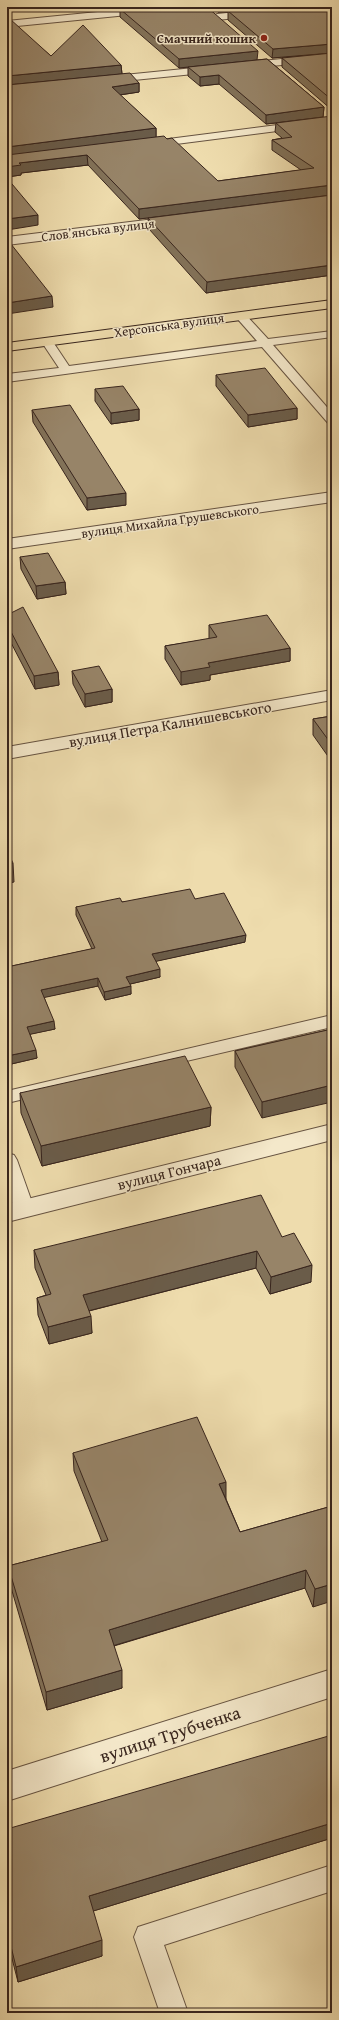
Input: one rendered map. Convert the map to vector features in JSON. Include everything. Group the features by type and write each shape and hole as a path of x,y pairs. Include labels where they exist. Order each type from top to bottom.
{"main road":[{"name":"Херсонська вулиця","path":"7,347 332,304"}],"street":[{"path":"7,24 178,7"},
{"path":"217,17 316,7"},
{"path":"209,10 229,28"},
{"path":"258,53 281,73"},
{"path":"92,82 332,57"},
{"path":"131,146 330,117"},
{"name":"Словʼянська вулиця","path":"7,241 189,218"},
{"name":"вулиця Михайла Грушевського","path":"7,544 332,497"},
{"name":"вулиця Петра Калнишевського","path":"7,753 332,695"},
{"name":"вулиця Гончара","path":"16,1210 332,1132"},
{"name":"вулиця Трубченка","path":"7,1786 332,1683"}],"lane":[{"path":"242,316 332,420"},
{"path":"7,378 332,334"},
{"path":"47,341 66,370"},
{"path":"7,1097 332,1021"},
{"path":"7,1160 16,1210"},
{"path":"174,2013 148,1937 332,1878"}],"building":[{"path":"136,7 207,7 258,51 179,59 120,9"},
{"path":"274,7 332,7 332,44 273,49 228,11"},
{"path":"7,19 10,19 51,56 83,25 121,65 7,76"},
{"path":"332,53 332,100 282,58"},
{"path":"267,59 324,107 266,115 219,75 200,77 188,67"},
{"path":"130,73 139,83 112,87 156,128 7,147 7,85"},
{"path":"332,116 332,185 139,209 87,155 19,163 21,165 7,167 7,155 164,136 167,139 172,138 218,181 314,168 272,140 292,137 276,123"},
{"path":"7,178 38,215 7,219"},
{"path":"332,195 332,265 207,282 148,218"},
{"path":"7,239 52,296 7,303"},
{"path":"265,368 297,408 248,415 216,375"},
{"path":"123,386 139,409 111,413 95,389"},
{"path":"70,405 126,493 87,498 32,410"},
{"path":"48,553 65,582 36,586 20,557"},
{"path":"23,607 58,672 34,676 7,624 7,615"},
{"path":"267,615 290,648 208,663 210,667 181,672 165,646 217,637 209,625"},
{"path":"99,666 112,689 85,694 72,671"},
{"path":"332,716 332,745 313,719"},
{"path":"7,851 13,863 7,865"},
{"path":"190,889 195,899 224,893 246,935 152,954 160,969 126,977 131,986 104,992 98,978 41,990 54,1021 27,1027 36,1050 7,1056 7,967 95,948 76,907 120,898 122,902"},
{"path":"332,1029 332,1085 262,1102 235,1051"},
{"path":"185,1056 211,1107 41,1146 20,1093"},
{"path":"261,1195 282,1237 294,1233 312,1265 271,1277 257,1251 83,1295 91,1316 48,1327 37,1298 51,1294 34,1250"},
{"path":"197,1417 226,1482 219,1484 240,1532 332,1506 332,1584 315,1589 306,1570 109,1630 122,1670 46,1692 8,1566 108,1540 73,1453"},
{"path":"332,1735 332,1823 89,1896 102,1940 16,1967 7,1930 7,1829"}],"place":[{"name":"Смачний кошик","path":"264,38"}]}
